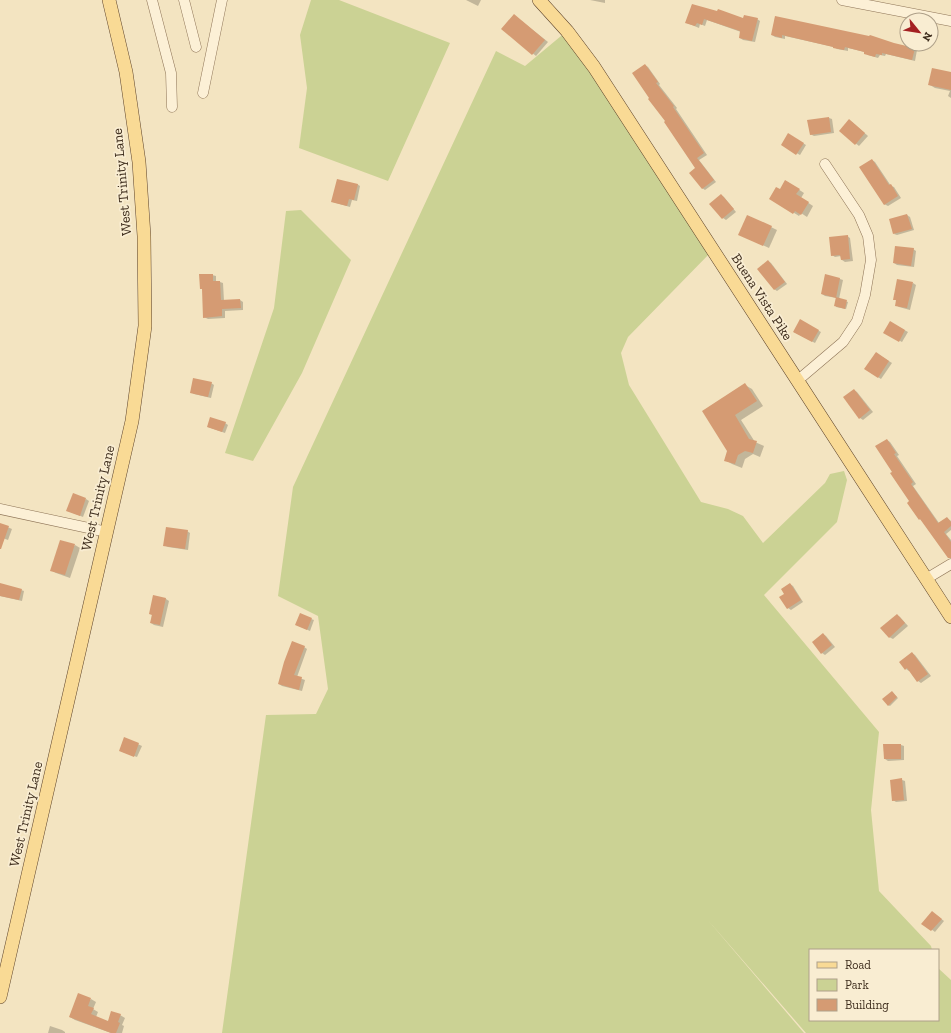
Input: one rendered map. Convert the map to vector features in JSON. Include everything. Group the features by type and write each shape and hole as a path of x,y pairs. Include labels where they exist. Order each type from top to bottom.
{"main road":[{"name":"West Trinity Lane","path":"0,997 132,421 145,326 144,236 139,162 126,72 109,0"},
{"name":"Buena Vista Pike","path":"539,0 567,31 594,67 951,617"}],"street":[{"path":"152,0 171,73 172,107"},
{"path":"184,0 196,47"},
{"path":"203,93 222,0"},
{"path":"842,0 951,21"},
{"path":"797,380 843,342 857,321 865,295 871,260 868,236 859,215 825,164"},
{"path":"0,509 107,532"},
{"path":"926,579 951,564"}],"green space":[{"path":"311,0 339,0 450,43 388,181 299,148 307,88 300,35"},
{"path":"567,31 713,250 628,337 621,353 629,385 701,502 728,509 743,516 763,543 825,483 830,474 844,471 847,480 837,522 764,595 879,732 871,810 879,891 931,946 932,949 809,949 809,1021 939,1021 939,969 951,980 951,1033 806,1033 707,919 804,1033 222,1033 266,715 316,714 328,689 318,616 278,596 293,487 496,51 525,66"},
{"path":"301,210 351,260 302,373 253,461 225,453 274,308 286,211"}],"building":[{"path":"692,4 717,11 718,9 743,18 744,15 758,18 752,41 739,38 740,31 704,19 702,25 697,23 695,26 685,23"},
{"path":"514,14 545,40 532,55 501,29"},
{"path":"775,16 870,35 899,44 899,52 914,52 912,60 882,53 882,55 876,54 875,57 864,54 864,52 845,47 844,50 782,35 782,38 771,35"},
{"path":"645,64 658,82 656,83 674,106 673,107 704,153 697,158 714,180 702,189 689,173 695,168 632,73"},
{"path":"932,68 951,72 951,90 928,85"},
{"path":"829,117 831,132 810,135 807,120"},
{"path":"849,119 865,133 855,145 839,131"},
{"path":"788,133 804,143 796,155 781,145"},
{"path":"872,159 898,196 884,205 859,167"},
{"path":"337,179 358,184 354,200 349,199 347,206 331,202"},
{"path":"785,180 800,189 796,194 809,202 801,215 795,211 793,214 769,199 776,187 780,189"},
{"path":"721,194 734,209 722,219 709,204"},
{"path":"907,214 912,229 893,234 889,219"},
{"path":"747,215 772,226 763,246 738,235"},
{"path":"848,235 850,259 841,260 840,255 831,256 829,237"},
{"path":"895,246 914,248 911,266 893,263"},
{"path":"768,260 785,282 774,290 757,269"},
{"path":"199,274 213,274 213,281 220,281 221,300 240,299 241,308 222,309 222,316 203,318 202,289 200,289"},
{"path":"825,274 840,278 836,298 821,294"},
{"path":"897,279 913,282 907,308 895,306 896,300 893,300"},
{"path":"836,297 847,300 845,309 834,306"},
{"path":"800,319 819,330 812,342 793,332"},
{"path":"890,321 905,330 899,342 883,333"},
{"path":"876,352 889,361 878,378 864,369"},
{"path":"193,378 212,382 208,397 190,393"},
{"path":"745,383 757,401 735,415 749,439 757,441 753,453 745,451 738,455 735,464 724,461 727,451 702,411"},
{"path":"854,389 870,410 859,419 843,397"},
{"path":"210,417 226,422 222,432 207,427"},
{"path":"887,439 896,453 894,454 913,482 911,484 938,523 947,517 951,522 951,526 944,532 951,542 951,558 948,558 907,503 909,501 890,473 892,472 875,446"},
{"path":"73,493 86,498 80,516 66,511"},
{"path":"0,523 9,526 1,549 0,549"},
{"path":"166,527 188,530 185,549 163,546"},
{"path":"60,540 75,544 65,575 50,571"},
{"path":"0,583 22,589 19,600 0,596"},
{"path":"790,583 801,600 787,609 779,597 784,594 781,589"},
{"path":"153,595 166,598 160,625 150,623 152,615 149,614"},
{"path":"300,613 312,618 307,630 295,625"},
{"path":"897,614 905,623 889,638 880,628"},
{"path":"823,633 832,645 821,654 812,642"},
{"path":"292,641 305,646 294,675 302,677 299,690 278,684"},
{"path":"912,652 928,674 917,682 907,668 905,670 899,662"},
{"path":"892,691 897,697 888,706 882,699"},
{"path":"124,737 139,743 134,757 119,751"},
{"path":"883,744 901,744 901,759 884,759"},
{"path":"902,778 904,800 892,801 890,780"},
{"path":"932,911 942,919 931,931 921,924"},
{"path":"78,993 91,998 88,1006 94,1008 91,1014 108,1021 111,1011 121,1014 118,1022 120,1023 116,1033 111,1033 69,1017"}]}
